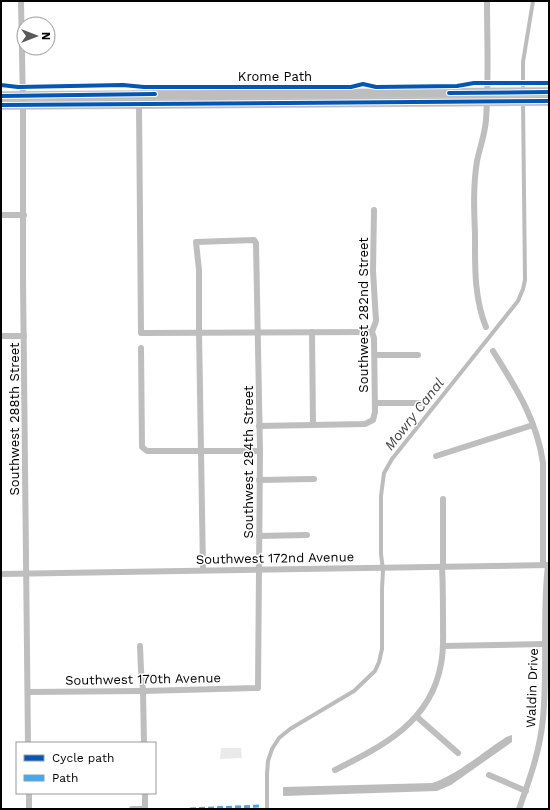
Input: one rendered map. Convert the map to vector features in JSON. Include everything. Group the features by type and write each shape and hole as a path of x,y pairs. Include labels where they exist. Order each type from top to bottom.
{"highway":[{"path":"523,97 549,92"},
{"path":"365,102 378,93"},
{"path":"1,96 378,93 523,97 549,101"},
{"path":"1,105 365,102 487,97"}],"street":[{"name":"Southwest 288th Street","path":"21,1 28,742"},
{"path":"486,327 482,316 475,277 474,196 477,160 486,122 487,1"},
{"path":"139,104 141,333 372,332"},
{"name":"Southwest 282nd Street","path":"313,425 365,424 373,420 375,403 375,355 374,338 372,332 376,321 374,278 374,210"},
{"path":"1,215 24,215"},
{"name":"Southwest 284th Street","path":"199,332 199,270 196,242 254,240 256,243 260,451 258,688"},
{"path":"199,332 203,570"},
{"path":"259,426 313,425 312,332"},
{"path":"1,336 24,336"},
{"path":"141,348 142,447 147,451 260,451"},
{"name":"Waldin Drive","path":"494,351 524,402 546,463 546,676 541,735 532,777 520,809"},
{"path":"375,355 418,354"},
{"path":"375,403 420,403"},
{"path":"436,456 533,424"},
{"path":"259,480 314,479"},
{"path":"335,770 354,761 394,737 417,717 436,684 441,664 443,646 443,499"},
{"path":"259,536 307,535"},
{"name":"Southwest 172nd Avenue","path":"1,574 547,565"},
{"path":"443,646 545,644"},
{"path":"140,646 144,742"},
{"name":"Southwest 170th Avenue","path":"28,692 258,688"},
{"path":"417,717 458,753"},
{"path":"489,775 526,791"},
{"path":"29,794 29,809"},
{"path":"132,809 143,809 146,804 146,794"}],"shaded area":[{"path":"512,735 512,742 451,785 437,791 283,796 283,787 432,783 441,780 470,763 506,737"},
{"path":"221,748 241,748 242,758 220,759"}],"waterway":[{"name":"Mowry Canal","path":"523,92 523,62 533,1"},
{"name":"Mowry Canal","path":"267,809 268,761 272,749 279,738 290,729 354,691 375,671 379,662 382,649 383,570 381,554 381,496 384,473 392,459 518,301 523,289 525,280 523,101"}],"marked path":[{"path":"190,809 259,806"}],"cycle path":[{"name":"Krome Path","path":"1,85 18,87 123,85 144,87 351,87 363,84 376,87 457,86 474,83 549,83"},
{"path":"449,93 549,92"},
{"path":"1,96 155,94"},
{"path":"1,105 549,101"}]}
